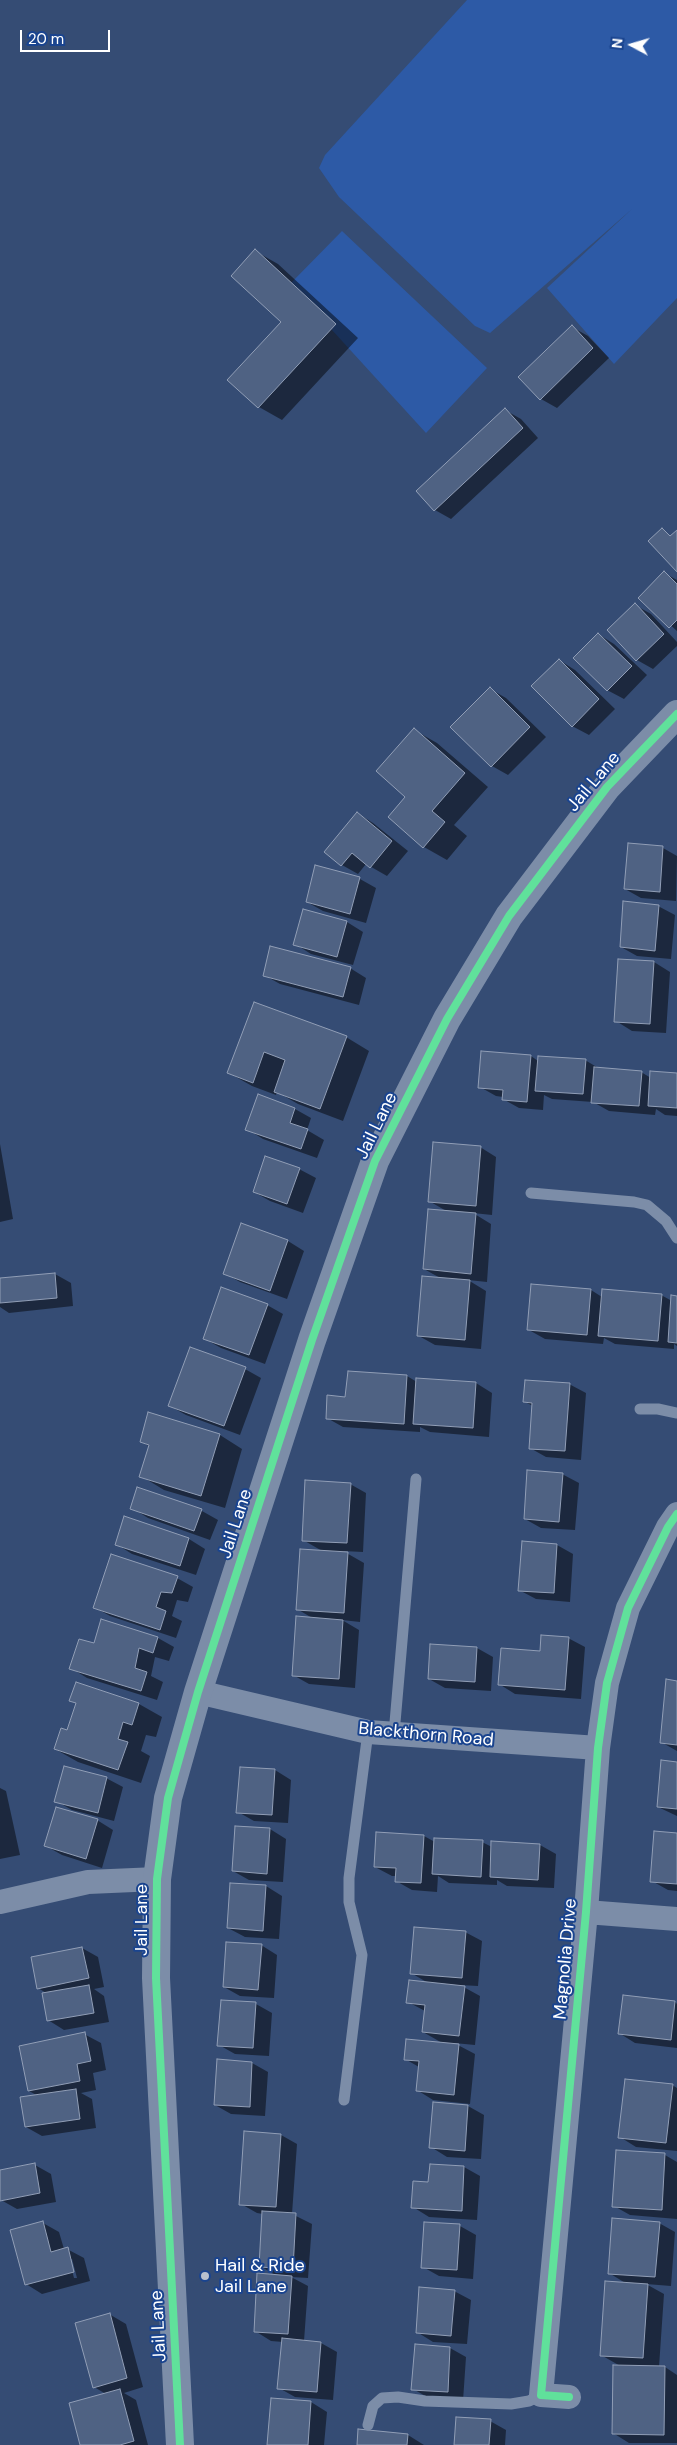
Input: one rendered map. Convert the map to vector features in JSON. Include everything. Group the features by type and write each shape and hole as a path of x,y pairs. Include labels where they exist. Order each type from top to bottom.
{"street":[{"name":"Jail Lane","path":"180,2445 156,1978 157,1879 168,1798 198,1692 312,1340 375,1162 447,1019 509,916 607,787 677,714"},
{"name":"Magnolia Drive","path":"541,2395 586,1912 598,1748 607,1683 628,1608 677,1514"},
{"name":"Blackthorn Road","path":"198,1692 368,1732 598,1748"},
{"path":"0,1902 88,1882 157,1879"},
{"path":"586,1912 677,1919"},
{"path":"541,2395 568,2397"}],"lane":[{"path":"531,1193 634,1202 647,1205 666,1221 677,1238"},
{"path":"640,1408 658,1408 677,1413"},
{"path":"394,1734 416,1479"},
{"path":"344,2100 362,1955 349,1902 349,1878 368,1732"},
{"path":"368,2425 372,2406 382,2398 398,2397 426,2401 511,2404 529,2401 541,2395"}],"shaded area":[{"path":"467,0 677,0 677,298 614,364 547,288 632,209 490,333 475,326 339,197 319,168 325,155"},
{"path":"342,231 487,368 426,433 290,284"}],"building":[{"path":"255,249 336,324 258,408 227,380 281,322 231,276"},
{"path":"572,325 593,348 540,400 518,377"},
{"path":"505,408 523,428 434,511 416,491"},
{"path":"662,528 670,536 677,530 677,572 648,541"},
{"path":"664,571 677,584 677,620 669,628 638,598"},
{"path":"635,603 664,634 636,661 607,630"},
{"path":"598,633 632,666 607,691 573,658"},
{"path":"559,659 599,699 572,727 531,686"},
{"path":"490,687 530,727 491,767 450,727"},
{"path":"414,728 465,773 432,811 445,822 423,848 388,817 405,797 376,771"},
{"path":"357,812 392,841 370,868 352,853 341,866 324,852"},
{"path":"628,843 663,846 660,892 624,889"},
{"path":"315,865 360,877 350,914 306,902"},
{"path":"623,901 659,905 655,951 620,947"},
{"path":"303,909 347,921 337,957 293,945"},
{"path":"270,946 351,967 343,997 263,976"},
{"path":"618,959 654,961 650,1024 614,1022"},
{"path":"254,1002 347,1036 320,1109 274,1092 285,1060 264,1052 253,1083 227,1073"},
{"path":"481,1051 531,1055 527,1102 502,1100 503,1090 478,1088"},
{"path":"538,1056 586,1059 583,1094 535,1091"},
{"path":"594,1067 642,1071 639,1106 591,1103"},
{"path":"650,1071 677,1073 677,1108 648,1106"},
{"path":"258,1094 295,1108 290,1123 308,1129 301,1149 245,1130"},
{"path":"433,1142 481,1146 476,1206 428,1202"},
{"path":"265,1156 300,1168 287,1204 253,1192"},
{"path":"428,1209 476,1213 471,1274 423,1269"},
{"path":"241,1223 288,1240 270,1291 223,1274"},
{"path":"55,1273 57,1298 0,1303 0,1278"},
{"path":"422,1276 470,1280 465,1340 417,1336"},
{"path":"531,1284 591,1289 587,1335 527,1330"},
{"path":"221,1287 268,1304 249,1355 203,1339"},
{"path":"602,1289 662,1294 658,1341 598,1336"},
{"path":"671,1295 677,1296 677,1343 668,1342"},
{"path":"190,1347 246,1367 224,1426 168,1406"},
{"path":"348,1371 407,1375 404,1424 326,1419 327,1395 345,1397"},
{"path":"416,1378 476,1382 473,1428 413,1424"},
{"path":"525,1380 570,1383 565,1451 529,1449 532,1403 523,1402"},
{"path":"148,1412 220,1434 201,1496 139,1477 149,1445 140,1442"},
{"path":"527,1470 563,1473 559,1522 524,1519"},
{"path":"305,1480 351,1483 347,1543 302,1541"},
{"path":"137,1487 202,1509 194,1531 130,1509"},
{"path":"124,1516 189,1538 180,1566 115,1545"},
{"path":"522,1541 557,1544 554,1593 518,1591"},
{"path":"300,1549 348,1552 344,1613 296,1610"},
{"path":"111,1554 178,1576 172,1593 161,1592 156,1607 166,1611 160,1630 93,1608"},
{"path":"296,1616 343,1620 339,1679 292,1676"},
{"path":"101,1619 158,1637 153,1653 139,1648 135,1668 147,1672 141,1691 69,1669 79,1639 94,1643"},
{"path":"541,1635 569,1637 565,1690 498,1685 501,1648 540,1651"},
{"path":"430,1644 477,1647 475,1682 428,1679"},
{"path":"666,1679 677,1681 677,1745 660,1743"},
{"path":"76,1682 139,1703 132,1725 123,1722 118,1739 128,1742 118,1770 54,1749 61,1728 67,1730 76,1703 69,1701"},
{"path":"661,1760 677,1762 677,1809 657,1807"},
{"path":"64,1766 107,1777 98,1813 54,1802"},
{"path":"240,1767 275,1769 272,1815 236,1813"},
{"path":"56,1807 98,1819 86,1859 44,1846"},
{"path":"235,1826 270,1828 267,1874 232,1871"},
{"path":"654,1831 677,1833 677,1884 650,1882"},
{"path":"376,1832 424,1835 421,1883 395,1882 396,1868 374,1867"},
{"path":"434,1838 483,1840 481,1877 432,1874"},
{"path":"491,1841 540,1844 538,1880 490,1877"},
{"path":"230,1883 266,1885 263,1931 227,1928"},
{"path":"414,1927 466,1931 462,1978 410,1974"},
{"path":"226,1942 262,1944 258,1990 223,1987"},
{"path":"82,1947 89,1978 37,1989 31,1957"},
{"path":"409,1980 465,1986 459,2036 422,2032 425,2005 406,2003"},
{"path":"89,1985 94,2013 47,2021 42,1993"},
{"path":"623,1995 675,2001 671,2040 618,2034"},
{"path":"221,2000 256,2002 253,2048 217,2046"},
{"path":"85,2032 91,2061 77,2064 80,2081 28,2091 19,2046"},
{"path":"406,2039 459,2044 454,2095 416,2091 419,2061 404,2060"},
{"path":"217,2059 252,2062 250,2107 214,2105"},
{"path":"625,2079 673,2084 666,2143 618,2138"},
{"path":"76,2089 80,2119 25,2127 20,2097"},
{"path":"433,2102 468,2105 465,2151 429,2148"},
{"path":"244,2131 281,2134 276,2207 239,2205"},
{"path":"616,2150 665,2153 662,2210 612,2207"},
{"path":"35,2163 40,2193 0,2201 0,2170"},
{"path":"430,2164 464,2166 462,2211 411,2208 413,2181 428,2182"},
{"path":"262,2211 296,2213 293,2269 259,2267"},
{"path":"612,2218 660,2222 655,2277 608,2274"},
{"path":"43,2221 51,2252 68,2247 74,2272 25,2285 10,2230"},
{"path":"424,2222 460,2224 457,2270 421,2268"},
{"path":"257,2273 292,2276 288,2334 254,2332"},
{"path":"605,2281 648,2284 643,2358 600,2356"},
{"path":"419,2287 455,2290 451,2336 416,2333"},
{"path":"110,2313 127,2378 93,2388 75,2323"},
{"path":"282,2338 321,2342 317,2392 277,2389"},
{"path":"415,2344 450,2347 448,2392 411,2390"},
{"path":"613,2365 665,2366 664,2435 612,2434"},
{"path":"120,2389 134,2441 120,2445 80,2445 69,2403"},
{"path":"271,2398 311,2401 308,2445 267,2445"},
{"path":"456,2417 491,2419 489,2445 454,2445"},
{"path":"358,2429 408,2434 407,2445 357,2445"}],"cycle path":[{"path":"180,2445 156,1978 157,1879 168,1798 198,1692 312,1340 375,1161 447,1019 509,916 607,787 677,714"},
{"path":"569,2397 541,2395 586,1912 598,1748 607,1683 628,1608 668,1527 677,1514"}],"place":[{"name":"Hail & Ride Jail Lane","path":"205,2276"}]}
